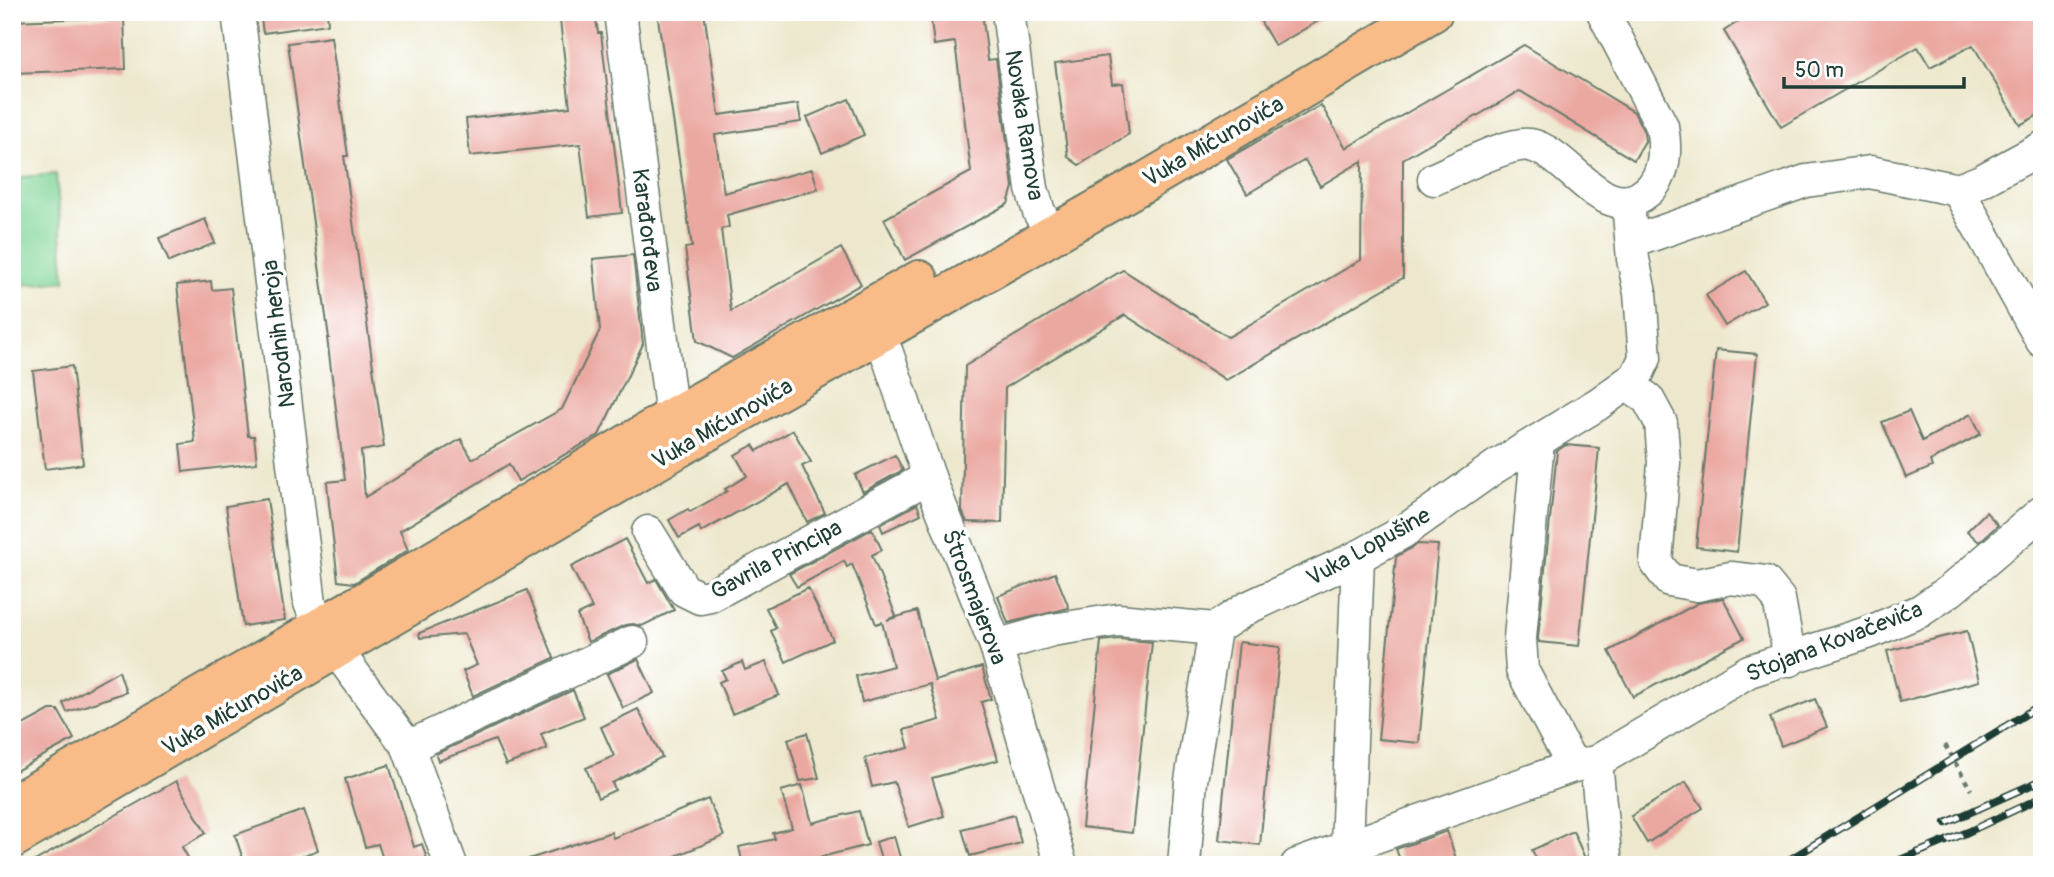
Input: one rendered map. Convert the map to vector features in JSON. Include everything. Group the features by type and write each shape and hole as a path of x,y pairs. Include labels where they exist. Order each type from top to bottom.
{"main road":[{"name":"Vuka Mićunovića","path":"677,432 878,334 1046,223 1381,12"},
{"name":"Vuka Mićunovića","path":"12,839 327,639 677,432 1046,223 1150,179 1427,14"},
{"name":"Vuka Mićunovića","path":"12,805 327,639"}],"street":[{"name":"Narodnih heroja","path":"238,12 310,603 327,639 408,747 451,865"},
{"name":"Karađorđeva","path":"620,12 677,432"},
{"name":"Novaka Ramova","path":"1008,12 1031,184 1046,223"},
{"path":"1434,179 1513,146 1529,145 1544,150 1609,200 1628,204 1654,185 1662,169 1666,146 1662,126 1603,12"},
{"path":"1632,242 1806,181 1870,172 1958,190 1981,181 2042,148"},
{"path":"1958,190 2042,341"},
{"name":"Vuka Lopušine","path":"1215,629 1247,608 1358,557 1403,532 1495,467 1636,377 1645,358 1640,293 1628,204"},
{"name":"Štrosmajerova","path":"878,334 929,477 996,646 1061,865"},
{"path":"1626,384 1648,399 1661,422 1664,463 1656,562 1669,580 1697,585 1731,578 1765,582 1779,599 1790,660"},
{"path":"1538,440 1520,638 1522,670 1584,764 1606,865"},
{"name":"Gavrila Principa","path":"648,532 684,590 700,598 710,596 929,477"},
{"name":"Stojana Kovačevića","path":"1297,865 1584,764 1749,671 1790,660 1870,632 1920,611 1951,590 2042,512"},
{"path":"1347,847 1358,557"},
{"path":"996,646 1052,630 1118,620 1215,629 1191,781 1184,865"},
{"path":"408,747 632,642"}],"path":[{"path":"2035,596 2042,592"},
{"path":"1945,745 1971,790"}],"green space":[{"path":"56,174 65,281 12,286 12,178"}],"building":[{"path":"260,12 327,12 328,24 263,33"},
{"path":"559,12 595,12 598,33 601,33 622,213 589,217 580,144 470,156 466,119 570,107"},
{"path":"657,12 704,12 719,115 798,104 801,122 715,135 724,193 812,169 818,189 727,215 729,227 721,229 731,311 841,248 861,284 732,358 697,341 685,248 692,247"},
{"path":"930,12 982,12 988,60 996,59 1013,187 1008,204 905,260 884,219 971,172 955,42 934,45"},
{"path":"1255,12 1334,12 1275,46"},
{"path":"1753,12 2042,12 2042,113 2020,125 1973,45 1930,67 1918,47 1781,127 1724,31"},
{"path":"124,17 126,69 12,73 12,21"},
{"path":"331,37 348,156 344,156 384,447 361,451 365,497 461,439 472,459 562,409 600,330 593,259 633,255 643,344 599,435 518,481 509,464 400,531 408,550 354,583 338,581 327,482 345,480 329,338 288,43"},
{"path":"1524,45 1634,112 1644,132 1645,141 1634,160 1520,91 1403,159 1403,278 1226,380 1125,315 1005,388 1002,523 967,522 962,511 965,366 1123,270 1228,337 1361,260 1362,161 1320,186 1305,160 1247,194 1227,159 1321,105 1346,148"},
{"path":"1108,56 1112,84 1123,83 1129,134 1079,165 1068,157 1055,63"},
{"path":"849,99 864,135 822,153 807,117"},
{"path":"205,219 215,243 169,262 159,238"},
{"path":"1746,271 1765,302 1725,326 1706,295"},
{"path":"211,281 212,290 231,288 248,436 254,436 257,463 183,472 180,444 195,442 177,285"},
{"path":"1716,350 1757,354 1737,552 1696,547"},
{"path":"72,366 83,464 45,469 33,371"},
{"path":"1909,411 1922,441 1971,414 1981,434 1930,461 1932,467 1906,478 1882,422"},
{"path":"793,430 811,462 802,466 825,513 807,522 789,484 701,532 699,527 679,538 669,520 688,509 690,512 747,476 735,455 753,445 757,451"},
{"path":"1566,445 1599,448 1579,646 1539,642 1538,638 1557,451"},
{"path":"895,455 903,470 863,492 855,475"},
{"path":"267,499 285,620 243,626 226,506"},
{"path":"917,504 921,514 883,532 880,525"},
{"path":"1986,512 1998,525 1979,542 1967,531"},
{"path":"872,529 882,550 872,555 896,616 887,620 917,611 935,681 982,667 991,699 981,702 998,760 932,778 944,816 909,827 894,782 872,787 865,758 909,748 904,730 940,720 930,684 862,702 856,676 893,666 882,622 876,624 852,564 847,567 844,561 797,587 789,574"},
{"path":"625,539 648,583 656,579 674,610 642,626 625,625 588,642 577,615 592,608 571,567"},
{"path":"1418,544 1438,545 1419,743 1378,739 1396,557"},
{"path":"1055,573 1069,608 1008,623 998,596"},
{"path":"808,588 833,640 786,662 771,631 776,628 766,608"},
{"path":"527,590 554,658 473,696 463,671 477,665 464,634 420,638 419,633"},
{"path":"1723,598 1744,638 1633,697 1609,651 1698,603"},
{"path":"1967,631 1979,681 1900,702 1887,651"},
{"path":"1119,639 1152,642 1132,833 1082,827 1101,641"},
{"path":"1239,642 1280,647 1260,845 1219,840"},
{"path":"638,659 654,693 623,708 607,674"},
{"path":"742,662 745,670 766,662 779,695 732,714 719,682 726,679 722,671"},
{"path":"119,671 126,692 67,712 63,703"},
{"path":"573,690 584,717 541,734 547,749 506,765 495,740 438,761 436,754"},
{"path":"1815,699 1827,727 1781,746 1770,717"},
{"path":"638,709 662,757 612,783 615,790 598,798 586,768 614,756 601,727"},
{"path":"50,710 58,710 74,739 12,773 12,731"},
{"path":"807,733 819,778 800,781 788,739"},
{"path":"389,765 414,847 422,844 429,865 370,865 370,860 382,856 378,844 365,847 345,779"},
{"path":"176,781 206,833 182,847 192,865 28,865"},
{"path":"1686,782 1703,808 1647,843 1631,816"},
{"path":"802,785 812,823 859,811 868,845 790,865 781,865 780,860 743,865 739,847 775,839 773,833 792,828 781,791"},
{"path":"708,799 724,836 654,865 524,865 523,861 611,832 613,838"},
{"path":"304,810 318,850 278,865 245,865 235,835"},
{"path":"1014,815 1021,843 970,856 962,829"},
{"path":"1447,831 1458,865 1402,865 1396,849"},
{"path":"1573,831 1588,865 1539,865 1532,850"},
{"path":"894,836 902,865 883,865 876,842"}],"railway":[{"path":"1781,865 2042,704"},
{"path":"1946,823 2042,780"},
{"path":"1888,865 1968,832 2042,797"}]}
